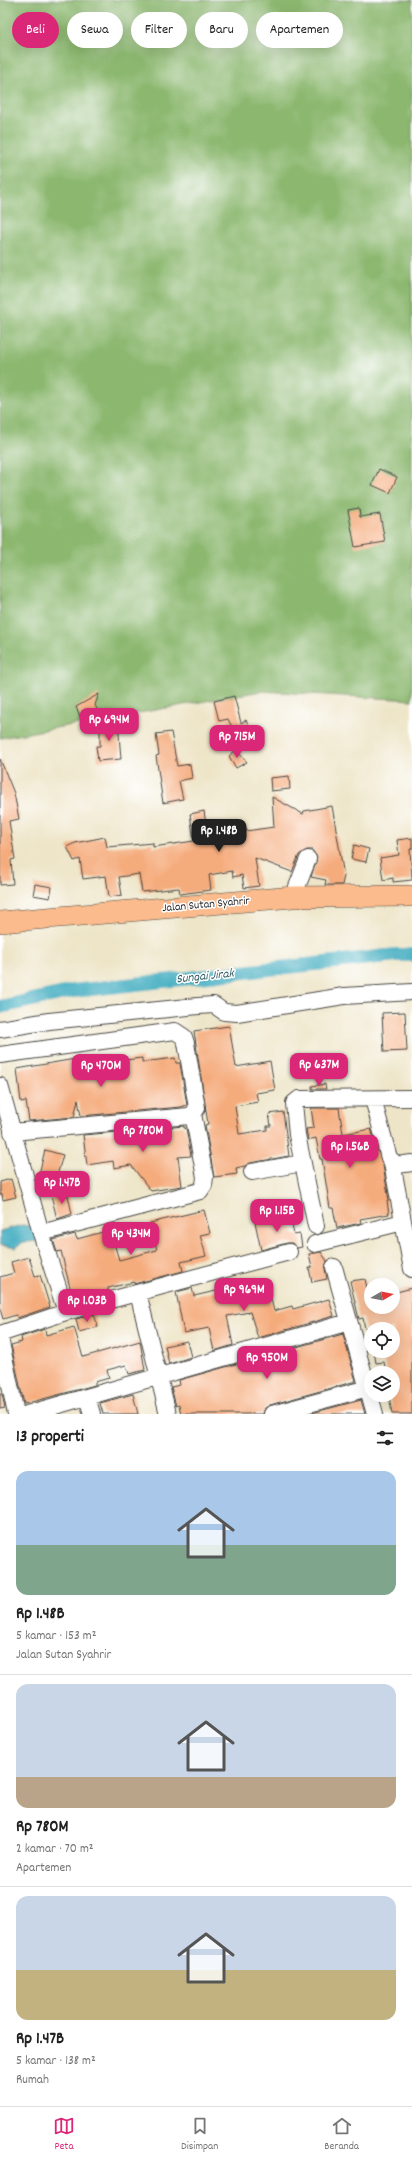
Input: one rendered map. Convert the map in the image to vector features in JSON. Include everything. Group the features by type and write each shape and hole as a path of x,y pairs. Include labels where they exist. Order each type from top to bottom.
{"main road":[{"name":"Jalan Sutan Syahrir","path":"0,922 293,897 412,896"}],"street":[{"path":"293,897 308,859"},
{"path":"0,1029 49,1021 198,1006 214,1005 224,1012 237,1012 344,996 412,992"},
{"path":"0,1055 175,1031 184,1037 186,1043 197,1108 193,1114 205,1177 204,1185 200,1191 41,1233"},
{"path":"0,1086 41,1233 66,1312"},
{"path":"316,1226 303,1163 294,1106 296,1100 412,1098"},
{"path":"373,1099 389,1158 392,1163 412,1269"},
{"path":"12,1132 193,1114"},
{"path":"252,1172 303,1163"},
{"path":"392,1163 397,1165 412,1163"},
{"path":"315,1244 403,1222"},
{"path":"0,1334 66,1312 289,1252"},
{"path":"334,1267 364,1374"},
{"path":"138,1293 168,1414"},
{"path":"27,1414 159,1375 349,1322"},
{"path":"0,1338 16,1414"},
{"path":"272,1414 364,1389"},
{"path":"87,1397 92,1414"},
{"path":"372,1402 375,1414"}],"green space":[{"path":"0,0 412,0 412,700 261,691 0,738"}],"water":[{"path":"22,1225 34,1227 42,1241 23,1242 16,1248 0,1245 0,1231"}],"building":[{"path":"379,469 397,477 390,493 372,485"},
{"path":"359,508 360,517 380,514 385,542 355,547 348,510"},
{"path":"99,694 95,705 101,718 84,725 76,707"},
{"path":"234,696 241,723 246,720 257,742 243,749 228,719 219,721 214,701"},
{"path":"100,722 118,722 121,759 98,761 96,746 100,746"},
{"path":"171,732 177,766 190,764 192,778 179,781 183,799 163,803 156,756 159,755 156,734"},
{"path":"236,750 247,762 236,768 229,756"},
{"path":"0,759 14,793 19,819 9,821 15,859 11,860 13,884 0,885"},
{"path":"289,776 290,789 271,791 270,778"},
{"path":"272,797 303,814 304,811 332,806 344,876 342,885 325,885 326,880 311,877 317,857 312,850 307,850 299,855 292,872 255,858 259,886 244,888 242,875 233,877 232,871 209,875 211,890 180,894 179,888 142,892 139,874 119,877 122,895 109,897 106,876 83,879 80,859 74,861 67,847 75,843 105,837 107,847 153,843 153,847 194,841 190,814 204,811 207,831 234,827 234,830 246,828 246,831 274,827"},
{"path":"412,838 412,849 410,849 412,880 393,882 393,878 383,880 380,858 399,855 397,840"},
{"path":"354,845 369,849 366,862 351,859"},
{"path":"35,884 52,887 50,898 33,895"},
{"path":"405,1012 407,1051 384,1052 382,1013"},
{"path":"229,1026 236,1067 270,1061 275,1090 256,1093 258,1102 235,1106 239,1134 267,1130 267,1126 271,1126 269,1114 283,1112 289,1156 250,1163 236,1168 237,1174 214,1177 205,1125 208,1124 194,1031"},
{"path":"142,1058 142,1062 175,1058 176,1063 180,1063 187,1105 181,1107 81,1116 78,1100 74,1117 29,1121 26,1101 21,1102 17,1069 75,1059 76,1066"},
{"path":"325,1084 326,1089 312,1089 312,1086"},
{"path":"311,1108 339,1108 343,1134 371,1129 383,1165 389,1201 387,1201 389,1214 360,1219 361,1223 337,1228 333,1208 330,1208 322,1159 320,1159 316,1138 308,1140 306,1129 314,1128"},
{"path":"184,1126 184,1128 186,1128 191,1156 178,1157 182,1186 151,1191 131,1165 114,1168 113,1161 87,1165 83,1135"},
{"path":"45,1150 63,1155 56,1179 39,1174"},
{"path":"11,1179 16,1197 3,1200 2,1194 0,1195 0,1182"},
{"path":"67,1191 72,1214 57,1219 51,1195"},
{"path":"204,1210 210,1233 200,1235 206,1256 181,1262 183,1271 134,1284 134,1282 108,1288 108,1291 73,1300 61,1251 57,1252 53,1240 75,1234 77,1239 110,1230 119,1260 157,1250 150,1223"},
{"path":"290,1215 294,1235 300,1234 302,1247 297,1248 292,1243 287,1243 261,1250 255,1222"},
{"path":"321,1252 327,1261 325,1269 327,1279 312,1282 309,1268 312,1267 309,1254"},
{"path":"29,1257 35,1276 40,1275 50,1307 17,1318 16,1315 3,1319 0,1309 0,1277 14,1273 11,1262"},
{"path":"364,1279 364,1314 400,1314 400,1291 412,1288 412,1414 392,1414 390,1402 400,1402 400,1366 385,1366 384,1362 376,1363 375,1358 400,1358 400,1322 364,1322 364,1324 363,1318 359,1319 350,1281"},
{"path":"264,1280 265,1283 267,1283 274,1311 292,1306 293,1309 329,1299 334,1316 258,1338 250,1312 227,1316 233,1345 214,1351 209,1328 184,1333 176,1292 192,1288 194,1296"},
{"path":"94,1314 98,1327 79,1332 76,1319"},
{"path":"74,1327 83,1357 140,1341 145,1370 129,1374 126,1365 107,1370 109,1378 95,1382 95,1385 24,1404 11,1345 22,1342 21,1337 45,1329 46,1335"},
{"path":"343,1334 356,1381 270,1405 265,1408 263,1414 181,1414 179,1405 176,1406 171,1387 180,1385 179,1380"},
{"path":"187,1341 191,1357 169,1364 165,1346"},
{"path":"0,1394 2,1394 5,1408 0,1409"},
{"path":"133,1394 138,1414 103,1414 100,1403"},
{"path":"361,1400 365,1414 308,1414"}],"waterway":[{"name":"Sungai Jirak","path":"0,1007 73,991 396,955 412,955"}]}
